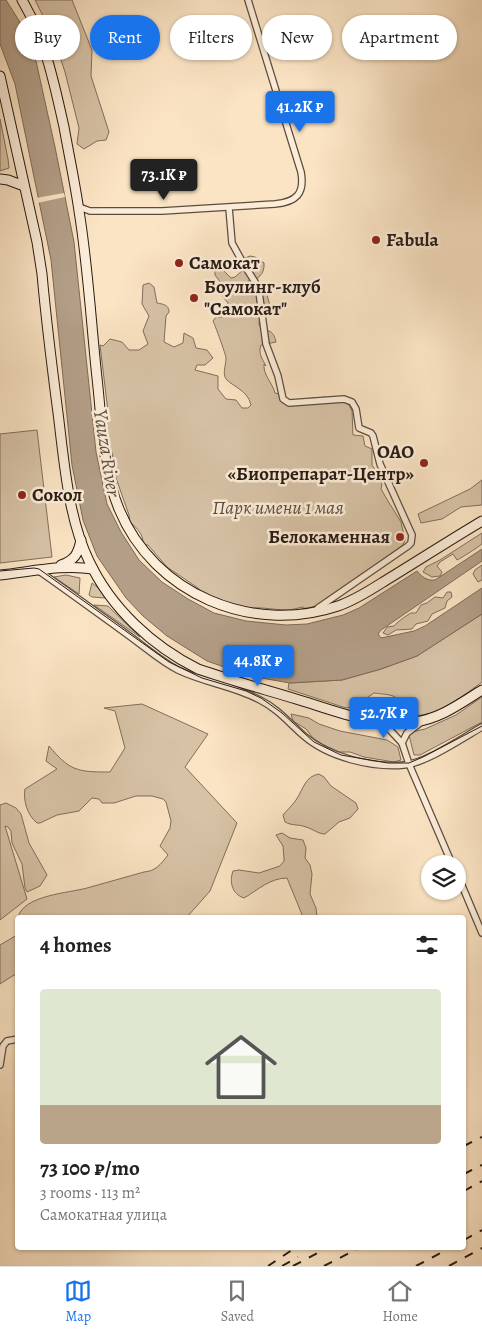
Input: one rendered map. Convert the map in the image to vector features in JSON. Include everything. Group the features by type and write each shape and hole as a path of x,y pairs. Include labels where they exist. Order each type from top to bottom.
{"main road":[{"path":"22,0 31,15 46,50 56,91 81,220 107,465 118,508 137,544 176,581 195,593 218,603 237,610 261,615 309,613 339,606 358,597 482,522"},
{"path":"0,76 37,242 66,476 81,540 93,569 107,592 134,624 149,638 183,661 214,675 356,717 378,722 403,723 425,720 444,713 482,690"},
{"path":"1,179 12,174 19,166"},
{"path":"1,179 24,186"},
{"path":"52,569 71,561 76,556 81,540"},
{"path":"0,575 78,567 93,569"}],"street":[{"path":"79,206 90,211 162,211 229,208 291,201 300,192 302,182 289,130 248,0"},
{"path":"229,208 232,243 259,292 266,344 278,376 283,399 289,403 344,399 352,402 356,410 359,428 371,433 373,436 380,464 412,535 411,543 408,546 309,613"},
{"path":"81,220 90,211"},
{"path":"39,571 168,664 202,680 245,693 260,700 281,714 308,740 331,754 377,763 409,764 424,759 482,727"},
{"path":"350,587 350,596 358,597"},
{"path":"402,743 410,729 425,720"},
{"path":"378,722 389,729 402,743 409,764 448,855"},
{"path":"466,895 482,933"},
{"path":"0,1065 3,1046 7,1041 15,1040"}],"green space":[{"path":"35,0 72,0 78,15 42,15"},
{"path":"80,20 90,45 91,76 109,132 106,140 97,141 84,149 77,144 79,128 61,60 80,60"},
{"path":"0,119 9,168 0,171"},
{"name":"Парк имени 1 мая","path":"250,256 264,263 262,273 258,278 248,281 246,287 247,292 252,295 263,292 267,295 270,306 268,311 262,310 259,325 272,333 276,342 261,345 260,351 266,366 264,364 265,372 275,393 283,395 286,399 298,401 326,397 331,403 344,402 349,405 352,411 353,435 363,436 365,446 372,449 372,465 378,474 382,485 381,489 401,522 405,540 403,545 321,604 306,609 303,607 289,610 258,608 242,610 203,594 198,588 167,567 148,545 143,545 141,535 130,522 116,478 112,451 108,449 106,427 109,420 100,345 103,346 110,339 122,342 129,350 139,350 148,344 143,331 149,316 142,304 143,285 149,283 154,287 157,303 165,305 169,310 166,316 164,342 174,347 183,343 184,333 193,338 196,348 207,350 213,358 205,365 197,365 195,370 218,376 218,389 226,399 236,400 242,408 248,408 251,405 246,395 225,377 226,356 213,321 216,317 222,317 228,303 221,294 221,283 215,275 215,270 222,269 231,278 235,277 243,270 245,258"},
{"name":"Сокол","path":"37,430 52,557 0,563 0,434"},
{"path":"482,480 482,505 461,507 442,519 421,523 418,514 470,489"},
{"path":"482,533 482,544 457,560 453,554 440,562 437,566 442,572 440,576 432,577 423,572 426,567"},
{"path":"482,565 482,580 478,582 473,574"},
{"path":"66,575 80,578 79,594 54,577"},
{"path":"92,583 101,590 105,598 89,595"},
{"path":"447,592 451,592 452,597 447,601 445,608 432,614 428,621 416,624 412,629 396,630 388,635 383,633 387,627 394,626 411,613 416,613 421,605 435,597 443,598"},
{"path":"94,605 108,606 140,637"},
{"path":"482,614 482,682 449,704 429,714 414,714 396,697 389,695 374,693 353,707 346,708 288,689 289,683 342,680 417,656"},
{"path":"482,697 482,722 420,755 414,755 409,735 412,732 425,729 456,715"},
{"path":"142,704 208,734 185,767 237,823 210,891 189,915 19,915 29,904 38,899 87,888 155,869 168,855 160,846 170,828 171,821 166,802 163,799 152,796 136,796 114,803 102,803 99,799 92,798 79,811 57,815 40,823 37,823 28,812 25,802 25,789 57,769 46,761 49,746 63,761 75,768 110,772 125,748 115,711 104,708"},
{"path":"291,714 309,718 319,724 340,731 387,740 398,747 401,760 394,762 364,757 350,752 339,752 313,738 306,729 293,721"},
{"path":"319,774 331,786 356,803 358,809 350,818 339,822 325,834 285,822 283,815 296,800 307,780"},
{"path":"6,803 16,808 21,814 29,843 47,875 40,886 27,892 22,864 12,843 11,831 5,826 27,899 0,920 0,805"},
{"path":"282,833 290,838 303,840 306,848 305,858 310,865 312,874 310,894 317,915 302,915 287,878 270,882 244,898 234,891 231,879 233,871 259,873 280,866 284,861 283,846 276,835"},
{"path":"15,936 15,975 0,984 0,945"}],"shaded area":[{"path":"0,0 6,0 15,15 15,60 36,60 55,147 74,242 96,452 107,504 121,532 139,560 162,582 214,613 246,621 286,625 307,624 343,615 359,608 417,571 425,578 435,580 482,549 482,561 381,630 378,634 381,638 414,631 425,626 482,588 482,614 417,656 381,669 342,680 290,683 250,676 207,661 167,636 143,616 126,598 97,556 83,520 72,465 51,260 15,84 0,44"}],"pier":[{"path":"64,193 65,197 37,203 36,198"}],"tram line":[{"path":"0,571 39,569 169,662 202,678 246,691 261,698 282,713 314,742 341,755 388,763 409,763 482,726"}],"railway":[{"path":"466,1145 482,1137"},
{"path":"466,1173 482,1165"},
{"path":"466,1190 482,1181"},
{"path":"466,1239 482,1230"},
{"path":"449,1266 482,1248"},
{"path":"268,1266 292,1250"},
{"path":"293,1266 323,1250"},
{"path":"324,1266 355,1250"},
{"path":"416,1266 446,1250"},
{"path":"282,1266 298,1257"}],"place":[{"name":"Fabula","path":"376,240"},
{"name":"Самокат","path":"179,263"},
{"name":"Боулинг-клуб \"Самокат\"","path":"194,298"},
{"name":"ОАО «Биопрепарат-Центр»","path":"424,463"},
{"name":"Сокол","path":"22,495"},
{"name":"Белокаменная","path":"400,537"}],"water label":[{"name":"Yauza River","path":"107,453"}]}
